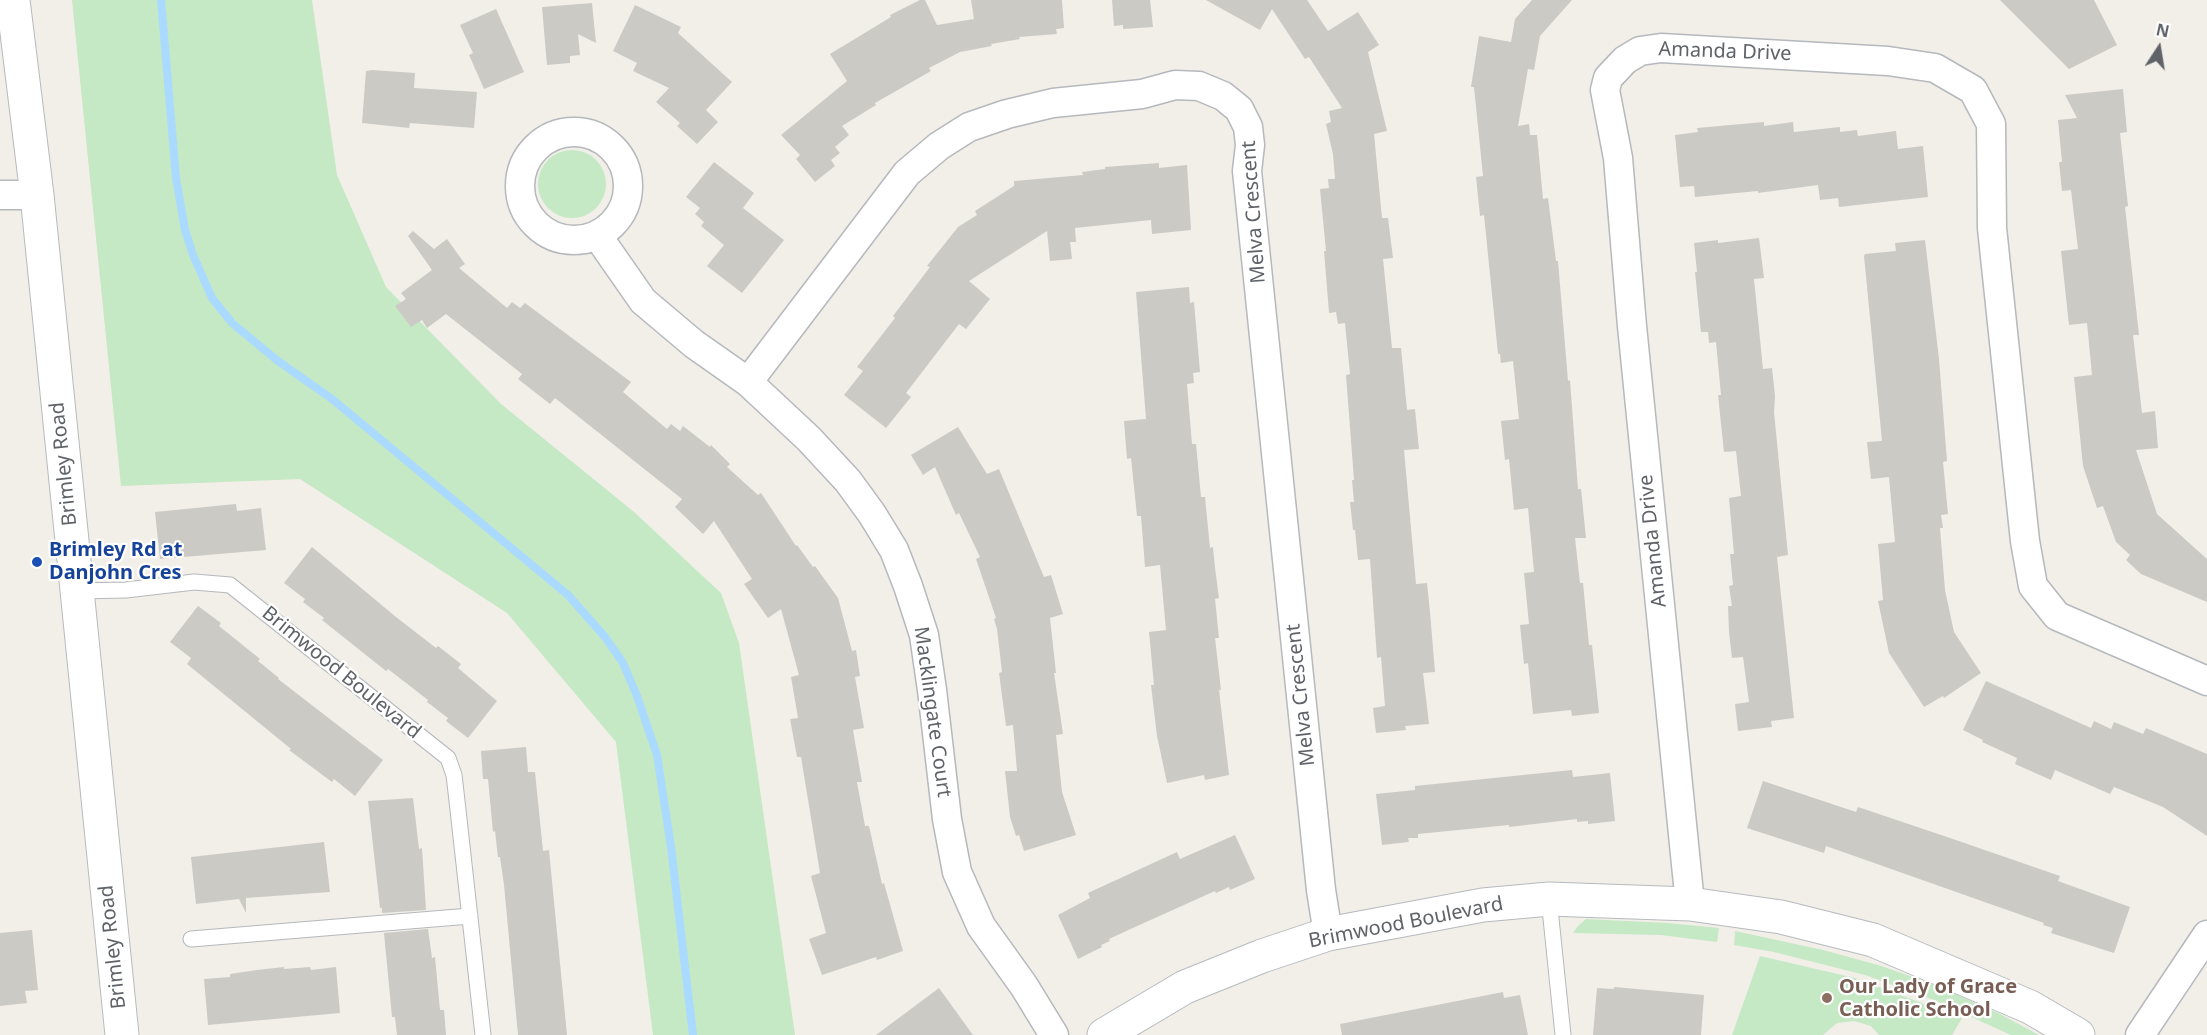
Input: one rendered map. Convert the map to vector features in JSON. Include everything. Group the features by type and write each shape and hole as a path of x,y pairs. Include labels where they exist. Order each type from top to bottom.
{"main road":[{"name":"Brimley Road","path":"13,0 37,195 122,1035"},
{"name":"Brimwood Boulevard","path":"1104,1035 1185,987 1262,956 1328,934 1483,905 1550,899 1690,904 1781,917 1873,940 2030,1007 2078,1035"}],"street":[{"name":"Amanda Drive","path":"1690,904 1634,349 1618,158 1605,90 1608,78 1625,60 1640,51 1661,48 1888,61 1935,68 1973,90 1990,124 1992,228 2025,542 2033,586 2057,616 2207,681"},
{"name":"Melva Crescent","path":"748,382 906,173 939,146 969,127 1007,114 1053,103 1142,94 1175,85 1199,86 1223,96 1239,109 1248,127 1250,145 1247,171 1321,890 1328,934"},
{"path":"0,195 37,195"},
{"name":"Macklingate Court","path":"597,235 643,301 694,344 748,382 810,439 848,481 894,550 924,635 946,819 957,872 981,926 1024,986 1054,1035"},
{"path":"2140,1035 2207,935"}],"lane":[{"name":"Brimwood Boulevard","path":"78,591 126,590 194,582 230,585 448,758 454,775 483,1035"},
{"path":"1550,899 1563,1035"},
{"path":"190,939 470,915"}],"green space":[{"path":"72,0 312,0 337,175 386,287 501,404 634,512 721,593 739,643 795,1035 653,1035 616,742 507,613 300,479 121,486"},
{"path":"579,150 591,156 600,165 606,177 604,197 596,208 579,218 565,218 548,208 540,197 538,177 548,160 559,152"},
{"path":"1586,919 1719,928 1717,942 1661,935 1573,933"},
{"path":"1735,931 1823,950 1878,965 1930,983 1998,1013 2039,1035 2011,1035 1934,1000 1865,975 1774,952 1734,945"},
{"name":"Our Lady of Grace Catholic School","path":"1760,956 1855,978 1962,1018 1952,1035 1879,1035 1871,1026 1854,1021 1837,1023 1823,1035 1732,1035"}],"building":[{"path":"920,0 925,0 937,25 974,19 971,0 1062,0 1064,28 1056,29 1057,34 1019,37 1020,39 960,52 929,68 931,71 875,103 876,105 842,126 849,135 835,147 840,153 831,160 835,166 815,182 796,159 800,155 781,135 847,81 830,54 891,17 890,15"},
{"path":"1112,0 1150,0 1153,27 1123,29 1123,25 1114,26"},
{"path":"1206,0 1307,0 1328,31 1358,12 1379,45 1368,52 1387,131 1374,134 1382,218 1388,218 1393,258 1383,259 1392,348 1401,348 1407,410 1415,409 1419,449 1404,450 1416,584 1427,583 1430,612 1435,672 1423,673 1429,724 1405,726 1406,730 1376,733 1373,708 1385,706 1381,657 1377,658 1370,559 1358,560 1355,530 1353,530 1350,502 1354,502 1352,480 1354,480 1346,375 1350,374 1345,323 1338,324 1336,312 1329,313 1320,189 1329,188 1328,179 1335,179 1333,154 1326,124 1331,122 1329,111 1342,108 1309,57 1305,59 1272,9 1260,30"},
{"path":"1532,0 1572,0 1540,36 1534,70 1528,69 1518,126 1529,124 1530,135 1537,135 1543,199 1548,198 1556,261 1558,261 1578,489 1581,489 1586,538 1575,538 1580,583 1583,583 1589,645 1592,645 1599,713 1572,716 1571,710 1533,714 1528,663 1524,664 1520,625 1529,624 1524,573 1534,572 1528,508 1514,510 1509,459 1505,460 1501,421 1519,419 1513,361 1501,363 1500,354 1498,354 1484,215 1480,216 1476,177 1483,176 1474,87 1471,87 1479,36 1511,42 1515,19"},
{"path":"2000,0 2094,0 2117,45 2069,69"},
{"path":"592,3 596,43 578,34 580,55 570,56 570,63 547,65 542,7"},
{"path":"635,5 681,27 678,33 732,82 706,110 718,122 697,144 677,126 680,123 656,102 669,88 633,71 637,63 613,51"},
{"path":"496,9 524,72 484,89 469,55 473,53 460,25"},
{"path":"366,71 415,73 414,88 477,92 474,128 410,123 409,128 362,123"},
{"path":"2123,89 2127,132 2120,133 2128,206 2125,207 2139,335 2133,335 2142,413 2155,411 2158,448 2136,450 2157,514 2207,559 2207,602 2141,574 2126,560 2130,555 2116,542 2103,506 2097,508 2083,466 2074,377 2092,375 2087,323 2069,325 2061,251 2078,249 2071,190 2062,191 2058,120 2077,118 2065,95"},
{"path":"1764,122 1764,126 1793,122 1794,132 1840,127 1840,132 1857,130 1858,136 1896,131 1898,149 1923,146 1928,197 1839,207 1838,198 1820,200 1818,185 1758,193 1758,191 1695,197 1694,186 1680,187 1675,135 1698,132 1697,128"},
{"path":"714,162 754,193 743,208 784,240 742,293 707,266 724,245 701,226 704,222 695,214 700,208 686,197"},
{"path":"1159,163 1159,168 1187,165 1191,230 1152,234 1151,220 1075,228 1076,242 1070,242 1072,259 1050,261 1047,231 969,281 990,299 966,329 959,324 906,393 911,397 886,428 844,395 863,371 857,367 895,318 893,316 930,267 927,266 958,227 977,215 975,211 1014,186 1014,181 1083,175 1082,172 1105,169 1105,167"},
{"path":"413,231 434,249 447,239 465,264 459,268 507,308 512,302 520,308 525,303 631,382 623,392 667,429 671,424 680,431 683,426 710,447 711,445 730,464 727,467 758,495 761,493 796,546 813,567 815,566 838,598 852,651 856,650 860,676 855,677 864,728 853,730 862,782 857,782 865,826 869,826 882,884 884,883 903,951 877,960 876,957 822,975 809,939 826,933 811,876 820,873 801,757 797,757 790,719 798,718 791,677 799,675 781,609 768,618 744,584 752,579 714,521 703,534 675,507 682,499 555,398 550,404 518,379 522,374 446,314 427,328 422,320 411,327 395,306 406,299 401,293 432,270 408,236"},
{"path":"1759,238 1764,278 1754,279 1763,369 1772,368 1775,396 1774,412 1788,555 1777,557 1794,718 1771,721 1772,727 1738,731 1735,704 1749,702 1743,657 1732,658 1729,632 1728,606 1732,606 1729,586 1733,585 1730,554 1734,554 1729,498 1741,496 1736,451 1724,452 1718,395 1721,395 1716,342 1709,343 1708,332 1701,332 1694,243 1718,240 1718,243"},
{"path":"1925,240 1939,359 1947,461 1943,462 1948,514 1941,515 1943,528 1940,528 1945,590 1954,632 1981,673 1944,698 1943,696 1924,707 1889,653 1878,601 1883,600 1878,544 1895,542 1889,477 1871,479 1867,442 1882,441 1864,256 1865,254 1896,251 1895,243"},
{"path":"1189,287 1190,303 1194,302 1200,372 1193,373 1194,383 1187,384 1192,444 1196,444 1201,497 1205,497 1210,548 1213,547 1219,598 1215,599 1219,638 1215,638 1229,775 1205,780 1204,775 1167,783 1157,736 1151,685 1154,685 1149,632 1166,630 1160,565 1145,567 1141,516 1137,516 1131,458 1127,459 1124,421 1146,419 1136,292"},
{"path":"958,427 987,474 999,469 1044,577 1051,575 1063,614 1050,618 1056,673 1054,673 1063,734 1056,735 1062,792 1076,835 1024,851 1010,817 1005,771 1017,771 1013,725 1006,726 999,673 1002,672 994,619 996,618 976,559 980,557 959,513 956,515 935,467 923,475 911,455"},
{"path":"236,504 237,511 261,508 266,550 160,559 155,512"},
{"path":"312,547 396,617 461,664 458,668 497,701 468,738 446,721 448,718 427,702 428,700 388,669 386,671 322,620 324,618 303,602 305,599 284,583"},
{"path":"198,606 221,623 219,626 260,659 258,661 278,679 383,760 355,796 334,779 332,782 289,750 291,749 187,664 191,658 170,642"},
{"path":"1986,681 2091,728 2094,721 2111,729 2114,722 2143,734 2146,728 2207,754 2207,836 2163,807 2114,787 2110,794 2055,770 2051,780 2015,764 2017,758 1982,742 1983,740 1963,730"},
{"path":"526,747 528,772 535,772 543,851 549,850 567,1035 518,1035 504,885 495,831 493,832 488,779 483,779 481,751"},
{"path":"1572,770 1573,777 1610,773 1615,821 1588,824 1588,821 1577,822 1577,819 1418,834 1418,838 1408,838 1409,842 1382,845 1376,794 1415,790 1415,786"},
{"path":"1763,781 1856,812 1858,807 1950,838 2060,876 2058,881 2130,907 2114,953 2051,933 2053,928 2043,925 2044,923 1826,846 1824,853 1747,828"},
{"path":"413,798 419,849 422,848 426,910 382,913 368,801"},
{"path":"1235,835 1255,879 1230,890 1229,887 1216,893 1215,891 1135,927 1109,939 1110,941 1101,945 1102,947 1078,959 1058,915 1090,898 1088,893 1177,852 1180,859"},
{"path":"324,842 330,892 246,898 246,913 239,899 196,904 191,857"},
{"path":"428,929 432,958 435,957 440,1010 444,1010 446,1035 397,1035 395,1017 392,1017 384,933"},
{"path":"32,930 38,990 25,991 27,1003 0,1006 0,933"},
{"path":"284,967 284,969 310,967 311,970 336,967 340,1013 208,1025 204,979 230,977 230,974"},
{"path":"1614,987 1704,995 1701,1035 1593,1035 1597,988 1614,989"},
{"path":"939,988 973,1035 876,1035"},
{"path":"1503,992 1504,998 1520,995 1528,1035 1342,1035 1340,1024"}],"waterway":[{"path":"161,0 176,178 185,230 212,298 232,323 278,361 332,399 568,595 605,637 623,663 657,755 671,847 693,1035"}],"place":[{"name":"Brimley Rd at Danjohn Cres","path":"37,562"},
{"name":"Our Lady of Grace Catholic School","path":"1827,998"}]}
